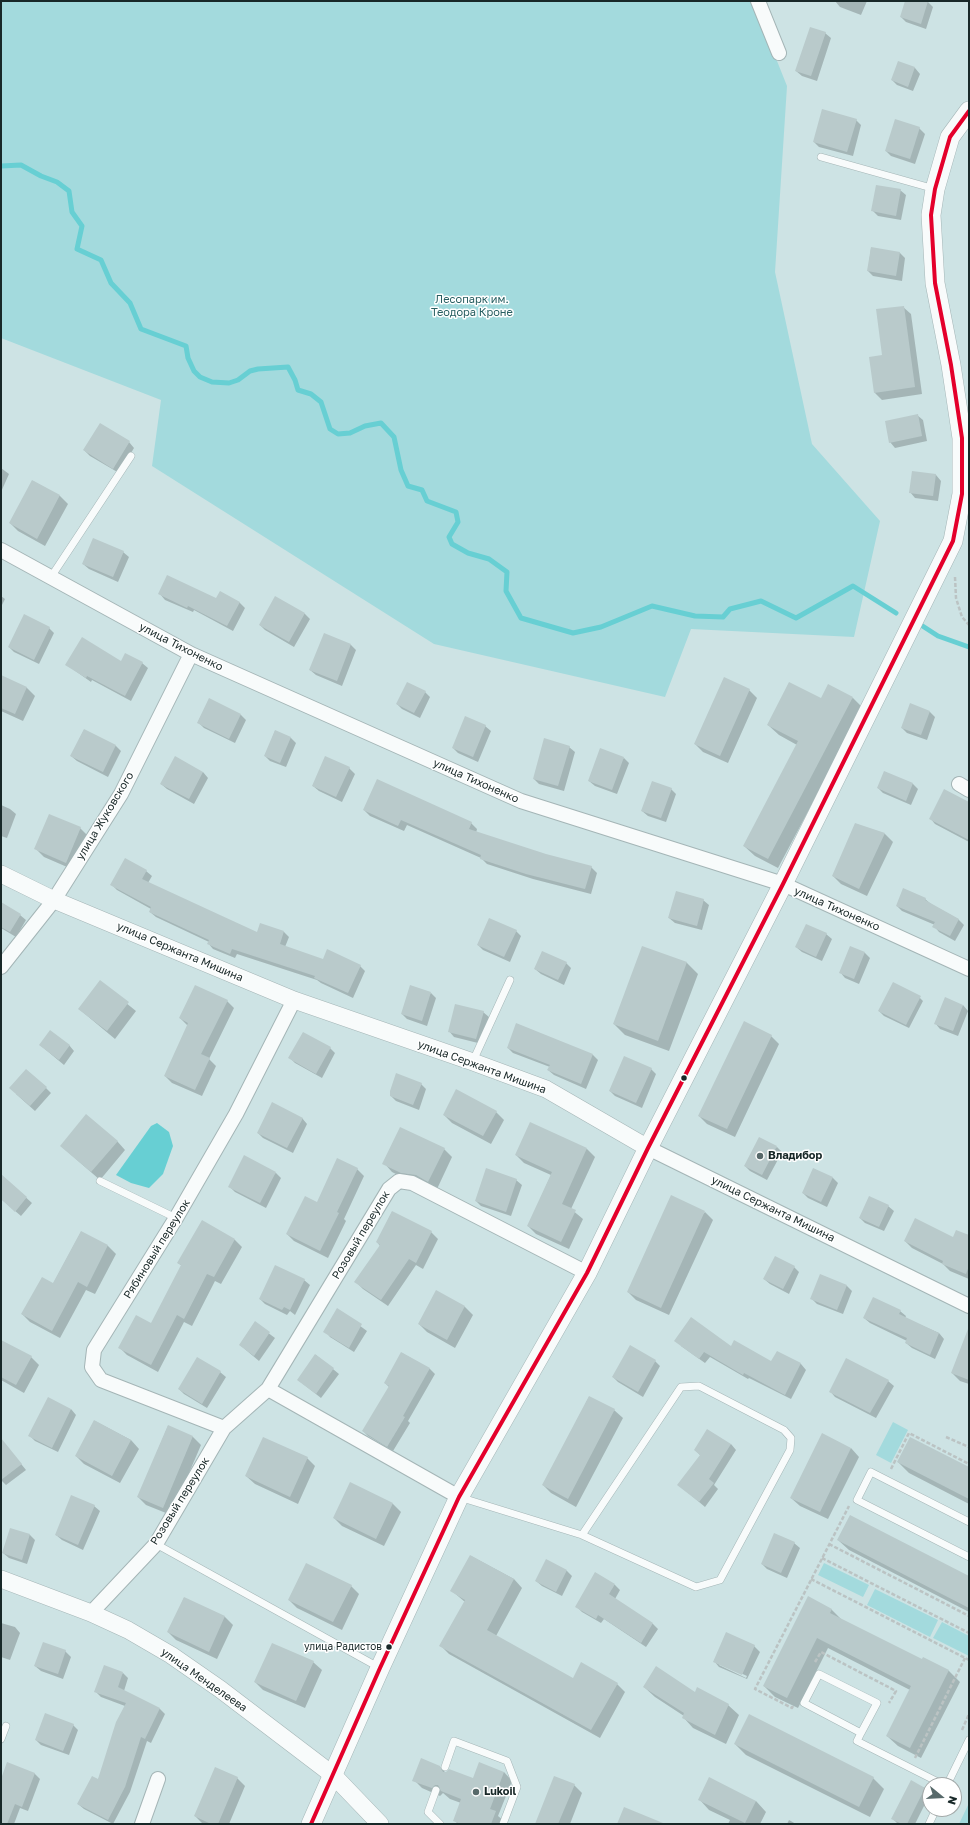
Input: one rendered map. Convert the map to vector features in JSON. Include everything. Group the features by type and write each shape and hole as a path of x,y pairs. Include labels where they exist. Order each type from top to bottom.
{"main road":[{"path":"314,1818 380,1668 459,1497 587,1273 648,1148 783,884 953,541 962,494 966,437 935,283 931,215 936,189 950,138 969,111"}],"street":[{"path":"758,1 779,53"},
{"name":"улица Тихоненко","path":"1,550 190,654 521,801 783,884 969,969"},
{"name":"улица Жуковского","path":"1,967 54,900 121,794 190,654"},
{"name":"улица Сержанта Мишина","path":"1,874 54,900 294,1000 546,1089 648,1148 969,1306"},
{"name":"Рябиновый переулок","path":"224,1428 101,1380 92,1367 94,1350 176,1218 236,1114 294,1000"},
{"name":"Розовый переулок","path":"92,1613 156,1544 224,1428 268,1389 389,1189 399,1181 412,1183 587,1273"},
{"path":"268,1389 459,1497"},
{"name":"улица Менделеева","path":"1,1579 92,1613 128,1630 171,1655 220,1689 333,1775 380,1824"},
{"path":"142,1824 158,1779"}],"lane":[{"path":"821,157 936,189"},
{"path":"51,578 131,456"},
{"path":"473,1062 510,980"},
{"path":"100,1181 176,1218"},
{"path":"459,1497 582,1535 696,1587 720,1580 790,1450 791,1438 784,1430 699,1386 681,1387 582,1535"},
{"path":"969,1522 871,1472 857,1500 969,1557"},
{"path":"156,1544 380,1668"},
{"path":"861,1733 804,1703 819,1674 877,1703 857,1741 930,1777"},
{"path":"1,1739 6,1726"},
{"path":"950,1777 969,1740"},
{"path":"445,1768 454,1742 507,1761 517,1787 504,1824"},
{"path":"436,1790 428,1812 440,1824"}],"path":[{"path":"955,575 956,598 962,617 969,625"},
{"path":"871,1472 876,1464 889,1472 909,1433 969,1464"},
{"path":"946,1437 969,1447"},
{"path":"796,1701 792,1708 755,1689 849,1506 853,1508 857,1500"},
{"path":"829,1544 969,1616"},
{"path":"822,1558 969,1633"},
{"path":"811,1579 969,1660"},
{"path":"814,1666 821,1652 896,1691 889,1704"},
{"path":"908,1757 914,1760 965,1658"}],"green space":[{"name":"Лесопарк им. Теодора Кроне","path":"1,1 753,1 787,86 775,272 812,444 880,521 854,637 691,629 665,697 434,644 152,466 161,400 1,338"},
{"path":"893,1422 908,1430 891,1463 876,1455"},
{"path":"824,1563 869,1585 863,1597 818,1575"},
{"path":"875,1589 938,1620 930,1637 867,1605"},
{"path":"942,1622 969,1636 969,1656 933,1638"},
{"path":"969,1803 969,1824 959,1824"}],"water":[{"path":"157,1123 169,1132 173,1146 163,1174 149,1188 131,1183 116,1175 151,1126"}],"building":[{"path":"905,1 928,1 921,24 900,17"},
{"path":"810,27 826,32 811,76 795,71"},
{"path":"898,61 915,67 908,87 891,80"},
{"path":"822,109 857,119 847,152 813,142"},
{"path":"895,119 920,127 910,159 885,151"},
{"path":"876,185 901,189 896,216 871,211"},
{"path":"871,247 900,252 896,276 867,271"},
{"path":"904,306 915,387 874,393 869,357 882,355 876,309"},
{"path":"918,414 922,436 889,443 885,421"},
{"path":"100,423 130,441 113,469 83,450"},
{"path":"912,471 936,474 933,496 909,493"},
{"path":"32,480 60,495 37,539 9,523"},
{"path":"93,538 124,551 113,577 82,564"},
{"path":"167,575 216,598 220,591 240,602 227,626 188,606 187,608 158,594"},
{"path":"275,596 305,613 289,642 259,625"},
{"path":"24,614 50,627 34,660 8,647"},
{"path":"324,633 351,644 337,681 309,670"},
{"path":"82,637 121,661 125,653 143,662 125,696 87,676 86,678 65,665"},
{"path":"1,675 27,687 15,714 1,708"},
{"path":"724,677 750,689 720,756 694,744"},
{"path":"407,682 426,691 414,713 396,704"},
{"path":"789,682 821,698 828,684 853,697 768,859 743,846 798,741 767,725"},
{"path":"209,698 241,714 229,739 197,723"},
{"path":"910,703 930,711 921,735 901,728"},
{"path":"465,716 486,725 473,757 452,748"},
{"path":"84,729 116,745 103,772 70,756"},
{"path":"275,730 291,737 280,763 264,756"},
{"path":"544,738 570,746 558,786 533,779"},
{"path":"600,748 624,757 612,790 588,781"},
{"path":"175,756 203,772 189,799 160,784"},
{"path":"325,756 350,767 336,797 312,786"},
{"path":"884,771 913,783 906,801 877,788"},
{"path":"377,779 472,822 469,829 546,854 592,866 585,889 526,874 480,859 481,855 401,820 398,826 363,810"},
{"path":"652,781 672,788 661,818 641,811"},
{"path":"944,789 969,802 969,840 929,819"},
{"path":"49,814 81,827 66,863 34,849"},
{"path":"855,823 885,833 859,889 832,876"},
{"path":"125,858 147,870 142,879 257,932 260,923 284,931 280,944 323,959 327,949 361,965 348,993 314,978 315,976 232,949 230,954 207,944 209,940 149,912 151,907 110,885"},
{"path":"903,888 926,898 925,900 959,919 950,936 932,927 935,922 896,906"},
{"path":"676,891 704,899 697,926 668,918"},
{"path":"1,902 21,914 10,932 1,927"},
{"path":"489,918 517,930 504,957 477,945"},
{"path":"806,924 827,933 816,957 795,947"},
{"path":"642,946 687,962 658,1041 613,1024"},
{"path":"850,946 865,952 854,979 839,973"},
{"path":"542,951 567,962 558,980 534,969"},
{"path":"100,980 129,1002 107,1031 78,1009"},
{"path":"893,982 921,996 906,1025 878,1011"},
{"path":"195,985 228,1000 201,1054 210,1058 195,1090 164,1076 188,1023 179,1018"},
{"path":"410,985 431,992 422,1021 401,1014"},
{"path":"945,997 963,1005 953,1031 934,1024"},
{"path":"455,1004 484,1011 476,1039 448,1032"},
{"path":"744,1021 772,1035 727,1129 698,1116"},
{"path":"516,1023 593,1054 581,1084 547,1070 550,1065 507,1048"},
{"path":"50,1030 70,1045 59,1060 39,1045"},
{"path":"303,1032 331,1047 316,1074 288,1058"},
{"path":"624,1056 652,1068 636,1103 609,1091"},
{"path":"26,1069 47,1087 30,1106 9,1088"},
{"path":"396,1073 422,1083 413,1105 390,1096 390,1091"},
{"path":"456,1089 497,1111 483,1136 443,1115"},
{"path":"272,1102 303,1118 287,1148 257,1133"},
{"path":"86,1114 118,1141 91,1172 60,1146"},
{"path":"530,1122 587,1148 562,1204 576,1210 561,1242 527,1226 552,1172 515,1155"},
{"path":"400,1127 445,1148 428,1182 416,1175 401,1173 382,1164"},
{"name":"Владибор","path":"759,1137 777,1146 762,1175 744,1166"},
{"path":"244,1155 276,1172 260,1203 228,1187"},
{"path":"337,1158 358,1168 337,1212 339,1213 320,1251 286,1234 305,1196 317,1202"},
{"path":"486,1168 517,1179 506,1212 475,1201"},
{"path":"813,1168 833,1177 821,1202 802,1193"},
{"path":"1,1174 27,1197 15,1212 1,1199"},
{"path":"671,1195 705,1211 661,1308 627,1292"},
{"path":"869,1196 889,1205 879,1227 859,1218"},
{"path":"392,1211 432,1231 416,1263 409,1259 381,1300 354,1282 380,1245 376,1242"},
{"path":"915,1218 953,1237 956,1230 969,1235 969,1266 966,1274 942,1264 943,1261 904,1241"},
{"path":"202,1220 235,1239 214,1277 207,1274 184,1319 177,1315 151,1365 118,1348 136,1315 151,1323 181,1265 177,1263"},
{"path":"81,1231 108,1245 87,1287 78,1282 52,1331 21,1314 42,1277 53,1283"},
{"path":"775,1256 795,1266 783,1289 763,1279"},
{"path":"275,1265 305,1279 290,1310 284,1307 282,1310 259,1299"},
{"path":"820,1274 847,1285 837,1310 810,1299"},
{"path":"436,1290 465,1306 447,1340 418,1324"},
{"path":"873,1297 901,1310 899,1314 939,1333 930,1355 905,1343 907,1338 863,1318"},
{"path":"337,1308 362,1324 349,1348 323,1332"},
{"path":"691,1317 731,1346 734,1340 771,1361 777,1351 801,1363 785,1395 744,1373 743,1375 704,1352 699,1359 674,1341"},
{"path":"255,1321 270,1332 254,1356 239,1345"},
{"path":"969,1329 969,1380 951,1373"},
{"path":"1,1340 32,1356 16,1385 1,1377"},
{"path":"630,1345 656,1360 638,1392 612,1377"},
{"path":"401,1352 430,1368 403,1416 405,1417 387,1447 362,1431 389,1386 384,1383"},
{"path":"315,1354 334,1368 316,1394 297,1380"},
{"path":"197,1357 221,1371 202,1404 178,1389"},
{"path":"846,1358 889,1380 870,1413 829,1392"},
{"path":"589,1396 615,1409 568,1499 542,1485"},
{"path":"48,1397 71,1409 52,1448 28,1436"},
{"path":"94,1420 131,1440 112,1476 75,1456"},
{"path":"168,1425 193,1436 163,1508 137,1497"},
{"path":"707,1429 731,1444 709,1479 714,1483 699,1502 677,1485 700,1455 694,1450"},
{"path":"822,1433 851,1448 820,1512 790,1498"},
{"path":"263,1437 308,1457 290,1497 245,1476"},
{"path":"910,1437 969,1467 969,1499 897,1462"},
{"path":"1,1438 22,1464 1,1480"},
{"path":"350,1482 393,1503 376,1539 333,1518"},
{"path":"71,1495 95,1505 78,1545 55,1535"},
{"path":"850,1515 969,1576 969,1608 837,1540"},
{"path":"10,1528 30,1534 22,1560 2,1553"},
{"path":"774,1533 795,1542 781,1573 761,1564"},
{"path":"470,1555 514,1579 487,1630 573,1678 581,1662 618,1683 591,1730 439,1646 465,1600 450,1591"},
{"path":"546,1559 567,1570 556,1592 535,1581"},
{"path":"306,1563 352,1585 333,1622 288,1600"},
{"path":"595,1572 615,1584 609,1594 653,1623 641,1643 598,1615 596,1619 575,1607"},
{"path":"808,1596 832,1609 830,1613 922,1659 923,1657 949,1670 910,1748 886,1736 911,1686 817,1638 787,1698 763,1686"},
{"path":"184,1597 225,1616 209,1652 167,1632"},
{"path":"726,1632 755,1645 742,1675 713,1662"},
{"path":"43,1642 66,1650 58,1674 34,1666"},
{"path":"272,1643 314,1661 296,1701 254,1682"},
{"path":"104,1665 123,1672 118,1687 160,1708 145,1739 141,1737 125,1787 108,1820 77,1804 92,1776 98,1779 116,1722 126,1703 94,1692"},
{"path":"656,1666 695,1692 697,1687 729,1704 715,1735 682,1718 684,1713 643,1687"},
{"path":"45,1713 74,1724 63,1751 35,1740"},
{"path":"749,1714 874,1777 859,1807 734,1744"},
{"path":"421,1758 440,1766 443,1772 446,1772 449,1769 473,1778 479,1762 504,1772 490,1809 496,1811 491,1824 461,1824 453,1821 461,1799 441,1791 438,1785 435,1785 432,1788 412,1781"},
{"path":"7,1762 35,1773 22,1807 15,1804 7,1824 1,1824 1,1779"},
{"path":"215,1767 238,1777 218,1824 211,1824 194,1816"},
{"path":"554,1776 575,1784 558,1824 535,1824"},
{"path":"709,1777 756,1801 745,1823 698,1800"},
{"path":"911,1780 922,1786 922,1794 907,1824 902,1824 891,1819"},
{"path":"624,1807 663,1823 663,1824 617,1824"}],"waterway":[{"path":"1,166 21,165 41,176 57,182 69,191 72,212 82,226 77,249 101,260 111,283 130,303 141,329 186,346 188,358 194,371 200,377 212,382 229,383 238,380 250,371 288,367 295,380 298,390 311,394 321,402 330,429 338,434 350,433 365,426 381,423 394,437 401,470 408,486 422,490 427,501 456,512 458,522 449,537 452,544 468,553 489,559 507,572 506,591 521,618 573,633 601,627 652,606 695,616 723,617 730,609 761,601 796,618 853,586 896,613"},
{"path":"921,625 938,636 969,647"}],"transit line":[{"path":"311,1824 380,1668 459,1497 587,1273 648,1148 783,884 953,541 962,494 962,438 951,365 935,283 931,215 935,189 950,137 969,111"}],"place":[{"name":"Владибор","path":"760,1156"},
{"name":"улица Радистов","path":"389,1647"},
{"name":"Lukoil","path":"476,1792"}]}
